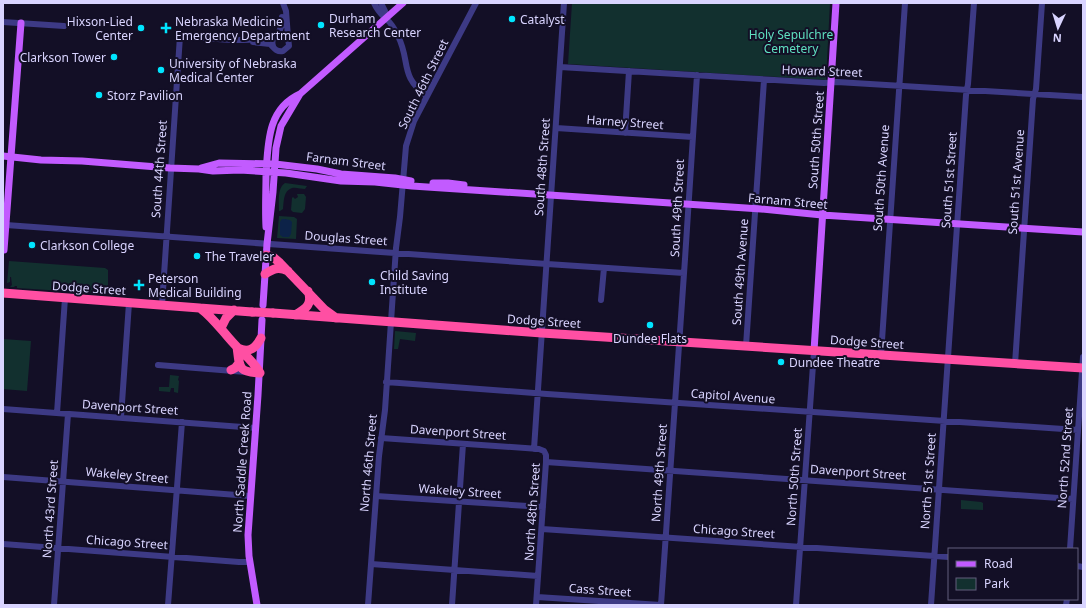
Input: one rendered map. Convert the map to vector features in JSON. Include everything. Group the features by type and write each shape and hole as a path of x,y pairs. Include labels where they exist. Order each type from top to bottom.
{"highway":[{"path":"266,255 273,258 289,271 326,311 336,318"},
{"path":"265,274 276,268 282,268 289,271"},
{"path":"295,315 305,310 309,305 310,297 308,291"},
{"name":"Dodge Street","path":"3,293 542,333 1083,368"},
{"path":"200,308 210,316 255,365 260,373"},
{"path":"221,328 226,318 234,310"},
{"path":"237,347 243,350 252,349 261,338"},
{"path":"237,347 239,363 242,368 246,372 260,373"},
{"path":"232,370 236,368 239,363"}],"main road":[{"path":"267,244 265,209 266,172 269,136 274,120 283,105 300,94 403,3"},
{"name":"South 50th Street","path":"814,351 836,3"},
{"path":"3,257 21,23"},
{"path":"263,305 266,255 278,133 300,94"},
{"name":"Farnam Street","path":"3,156 213,171 240,170 274,172 341,181 403,182"},
{"name":"Farnam Street","path":"199,169 219,163 275,164 403,182 490,191 755,208 890,220 1083,232"},
{"name":"North Saddle Creek Road","path":"257,605 250,562 248,535 260,373 262,320"}],"street":[{"path":"273,46 272,40 282,25 283,3"},
{"path":"243,40 270,44 277,50 285,50 290,43 288,37 286,11 283,3"},
{"path":"374,3 379,12 386,18 398,36 404,52 410,79 415,86 427,96"},
{"path":"381,3 385,11 386,18"},
{"name":"South 46th Street","path":"390,322 408,136 414,121 476,3"},
{"name":"South 48th Street","path":"542,333 564,3"},
{"name":"South 50th Avenue","path":"881,355 905,3"},
{"name":"South 51st Street","path":"948,359 974,3"},
{"name":"South 51st Avenue","path":"1015,364 1033,99 1036,89 1042,3"},
{"path":"3,22 64,26"},
{"path":"243,40 266,38 284,34 288,37"},
{"name":"South 44th Street","path":"162,305 165,236 180,36 243,40"},
{"name":"Howard Street","path":"560,67 764,80 824,83 831,82 1083,97"},
{"path":"626,133 629,71"},
{"name":"South 49th Street","path":"679,342 697,75"},
{"name":"South 49th Avenue","path":"746,346 764,80"},
{"name":"Harney Street","path":"556,128 693,137"},
{"name":"Douglas Street","path":"6,224 684,273"},
{"path":"602,300 604,268"},
{"path":"57,413 65,298"},
{"path":"121,417 129,302"},
{"name":"North 46th Street","path":"368,605 390,322"},
{"name":"North 48th Street","path":"536,605 546,462 546,455 544,451 534,448 542,333"},
{"name":"North 49th Street","path":"661,605 679,342"},
{"name":"North 50th Street","path":"796,605 814,351"},
{"name":"North 52nd Street","path":"1070,548 1083,357"},
{"name":"North 51st Street","path":"931,605 948,359"},
{"path":"158,365 246,372"},
{"name":"Capitol Avenue","path":"386,382 809,413 1078,430"},
{"name":"Davenport Street","path":"3,409 256,428"},
{"name":"North 43rd Street","path":"54,605 68,414"},
{"path":"168,605 182,422"},
{"name":"Davenport Street","path":"381,438 534,448"},
{"path":"452,605 463,444"},
{"name":"Davenport Street","path":"546,462 1074,499"},
{"name":"Wakeley Street","path":"3,476 250,496"},
{"name":"Wakeley Street","path":"376,496 543,508"},
{"name":"Chicago Street","path":"542,529 948,557"},
{"name":"Chicago Street","path":"3,544 250,562"},
{"path":"371,564 538,576"},
{"name":"Cass Street","path":"537,597 661,605"}],"green space":[{"name":"Holy Sepulchre Cemetery","path":"572,3 830,3 826,80 568,64"},
{"path":"285,183 307,186 305,189 289,189 284,197 283,209 279,211 280,192 282,185"},
{"path":"297,194 304,194 306,197 305,209 302,213 293,212 291,210 292,198 293,197 295,199 298,197"},
{"path":"279,216 294,217 297,219 296,239 277,238"},
{"path":"9,261 105,268 108,270 108,289 110,294 17,288 17,286 10,287 12,285 11,277 10,282 7,283"},
{"path":"395,331 416,333 415,341 400,339 398,349 394,349"},
{"path":"3,339 31,341 27,391 3,389"},
{"path":"170,375 179,376 178,393 174,392 174,388 171,388 170,392 159,391 159,387 169,387"},
{"path":"961,500 981,502 983,503 983,510 961,509"}],"water":[{"path":"282,219 292,222 291,234 289,237 283,237 280,235 280,222"}],"place":[{"name":"Catalyst","path":"512,19"},
{"name":"Durham Research Center","path":"321,25"},
{"name":"Hixson-Lied Center","path":"141,28"},
{"name":"Nebraska Medicine Emergency Department","path":"166,28"},
{"name":"Clarkson Tower","path":"114,57"},
{"name":"University of Nebraska Medical Center","path":"161,70"},
{"name":"Storz Pavilion","path":"99,95"},
{"name":"Clarkson College","path":"32,245"},
{"name":"The Traveler","path":"197,256"},
{"name":"Child Saving Institute","path":"372,282"},
{"name":"Peterson Medical Building","path":"139,285"},
{"name":"Dundee Flats","path":"650,325"},
{"name":"Dundee Theatre","path":"781,362"}]}
